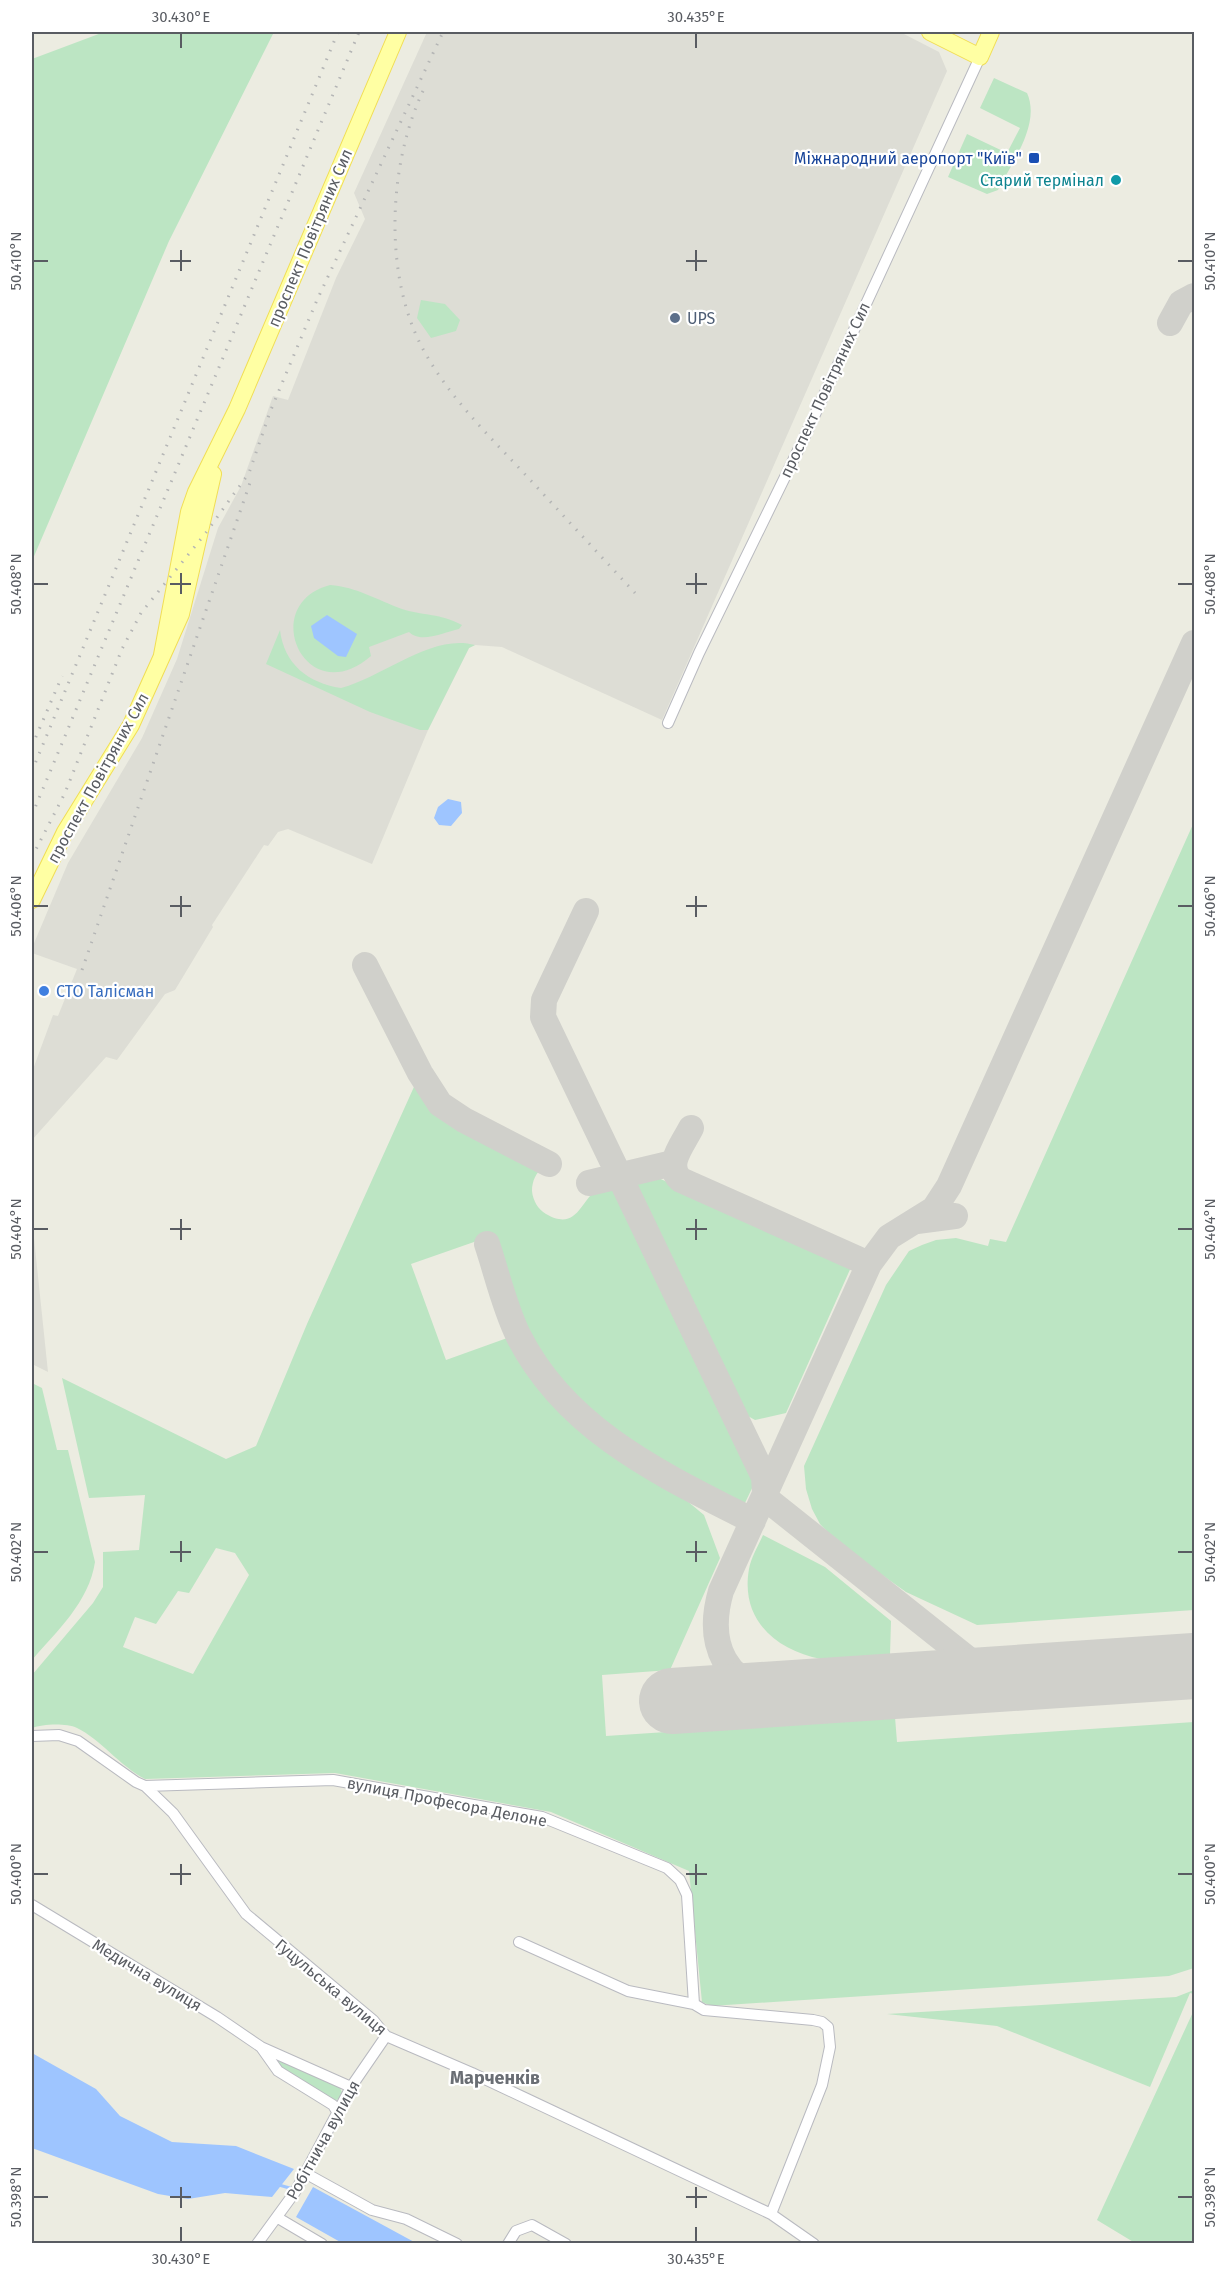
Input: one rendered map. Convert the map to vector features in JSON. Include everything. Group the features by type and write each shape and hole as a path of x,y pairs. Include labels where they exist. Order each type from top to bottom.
{"main road":[{"name":"проспект Повітряних Сил","path":"32,900 65,832 131,725 162,655 189,512 196,492 221,444 398,32"},
{"path":"930,32 980,57"},
{"name":"проспект Повітряних Сил","path":"980,57 992,32"}],"street":[{"name":"проспект Повітряних Сил","path":"668,723 699,653 805,436 980,57"},
{"name":"Гуцульська вулиця","path":"32,1736 59,1735 78,1741 136,1782 146,1786 173,1813 246,1914 373,2020 386,2036 472,2073 771,2214 814,2244"},
{"name":"вулиця Професора Делоне","path":"146,1786 333,1780 542,1817 667,1868 680,1880 687,1895 694,2004"},
{"name":"Медична вулиця","path":"32,1905 261,2046 351,2087"},
{"path":"519,1942 628,1991 694,2004 704,2010 813,2020 828,2026 830,2047 822,2085 771,2214"},
{"name":"Робітнича вулиця","path":"257,2244 278,2218 296,2190 351,2087 386,2036"},
{"name":"Медична вулиця","path":"261,2046 278,2071 333,2105 338,2113"},
{"path":"305,2173 372,2210 406,2219 457,2244"},
{"path":"278,2218 322,2244"},
{"path":"508,2244 516,2231 532,2225 566,2244"}],"shaded area":[{"path":"427,32 900,32 939,52 947,71 662,720 502,647 475,645 469,648 428,730 372,864 288,829 278,832 268,846 264,845 212,925 213,927 175,990 165,994 117,1060 106,1057 32,1140 32,1072 53,1015 58,1016 77,969 32,953 32,948 68,863 142,738 177,659 218,528 241,486 273,396 288,400 336,278 365,219 354,193"},
{"path":"32,1219 48,1372 32,1364"}],"green space":[{"path":"104,32 274,32 169,241 32,561 32,59"},
{"path":"994,78 1027,93 1030,117 1023,143 998,190 987,194 948,177 967,134 1007,153 1020,128 980,108"},
{"path":"421,300 445,304 460,320 456,331 431,338 417,318"},
{"path":"330,585 349,588 402,609 446,618 462,625 459,629 426,637 409,632 369,647 371,656 347,670 326,672 310,664 298,649 293,631 296,612 308,596"},
{"path":"280,630 287,653 300,670 318,682 341,688 357,683 425,650 459,643 475,645 469,648 428,730 420,730 370,712 266,664"},
{"path":"1194,822 1194,1610 977,1625 906,1592 840,1545 820,1524 812,1509 806,1489 804,1466 886,1285 909,1251 936,1240 956,1238 988,1246 990,1239 1006,1242"},
{"path":"418,1078 437,1108 461,1124 543,1167 535,1178 532,1191 536,1204 546,1214 556,1219 571,1217 595,1192 613,1187 755,1482 744,1505 643,1452 612,1431 584,1407 559,1380 537,1349 519,1313 494,1235 411,1264 446,1360 510,1337 536,1380 557,1406 585,1432 619,1459 674,1490 704,1515 720,1558 670,1670 602,1675 606,1736 895,1717 897,1742 1194,1722 1194,1968 1169,1976 711,2006 702,2002 689,1871 551,1812 335,1773 145,1779 77,1728 54,1725 32,1728 32,1675 93,1603 103,1587 103,1552 139,1550 145,1495 89,1498 62,1378 226,1459 256,1446 307,1324","holes":["216,1548 235,1553 249,1575 193,1674 123,1647 135,1617 156,1624 178,1591 189,1593"]},
{"path":"654,1176 852,1265 786,1413 755,1420 746,1415 633,1181"},
{"path":"32,1383 42,1388 57,1450 68,1450 95,1562 92,1577 79,1603 32,1660"},
{"path":"763,1535 825,1567 891,1621 890,1655 847,1660 821,1659 790,1648 765,1630 756,1618 750,1603 748,1587 750,1565"},
{"path":"1194,1990 1194,1994 1190,1993 1150,2087 997,2026 887,2014 1176,1997"},
{"path":"1194,2010 1194,2243 1135,2243 1097,2220"},
{"path":"271,2053 339,2086 343,2094 339,2099 333,2101 280,2069"}],"water":[{"path":"327,615 357,634 346,657 338,656 314,638 311,626"},
{"path":"448,799 461,802 462,813 451,826 439,825 434,818 438,807"},
{"path":"32,2053 96,2089 120,2116 172,2142 236,2146 294,2169 272,2197 225,2193 188,2199 158,2194 32,2148"},
{"path":"313,2187 416,2243 342,2243 296,2217"}],"waterway":[{"path":"279,2185 293,2189"}],"taxiway":[{"path":"1170,323 1181,303 1194,296"},
{"path":"784,1692 763,1689 747,1682 724,1660 716,1628 721,1591 869,1264 889,1237 934,1209 949,1186 1194,643"},
{"path":"586,911 544,1000 543,1017 764,1477 765,1493"},
{"path":"365,965 420,1073 440,1104 464,1120 549,1164"},
{"path":"691,1128 675,1162 674,1168 681,1180 869,1264"},
{"path":"589,1183 673,1163"},
{"path":"917,1221 955,1216"},
{"path":"487,1244 518,1335 538,1369 562,1398 620,1447 685,1486 753,1521"},
{"path":"764,1497 993,1679"}],"runway":[{"path":"672,1701 1194,1666"}],"railway":[{"path":"32,33 36,32"},
{"path":"32,771 338,32"},
{"path":"32,815 359,32"},
{"path":"32,857 65,793 122,649 141,613 205,534 249,473 270,412 317,300 443,32"},
{"path":"423,91 411,120 403,152 397,186 395,221 396,256 411,322 424,351 456,398 481,428 635,593"},
{"path":"82,970 252,477"},
{"path":"32,746 62,676"}],"place":[{"name":"Міжнародний аеропорт \"Київ\"","path":"1034,158"},
{"name":"Старий термінал","path":"1116,180"},
{"name":"UPS","path":"675,318"},
{"name":"СТО Талісман","path":"44,991"}],"district":[{"name":"Марченків","path":"495,2078"}]}
